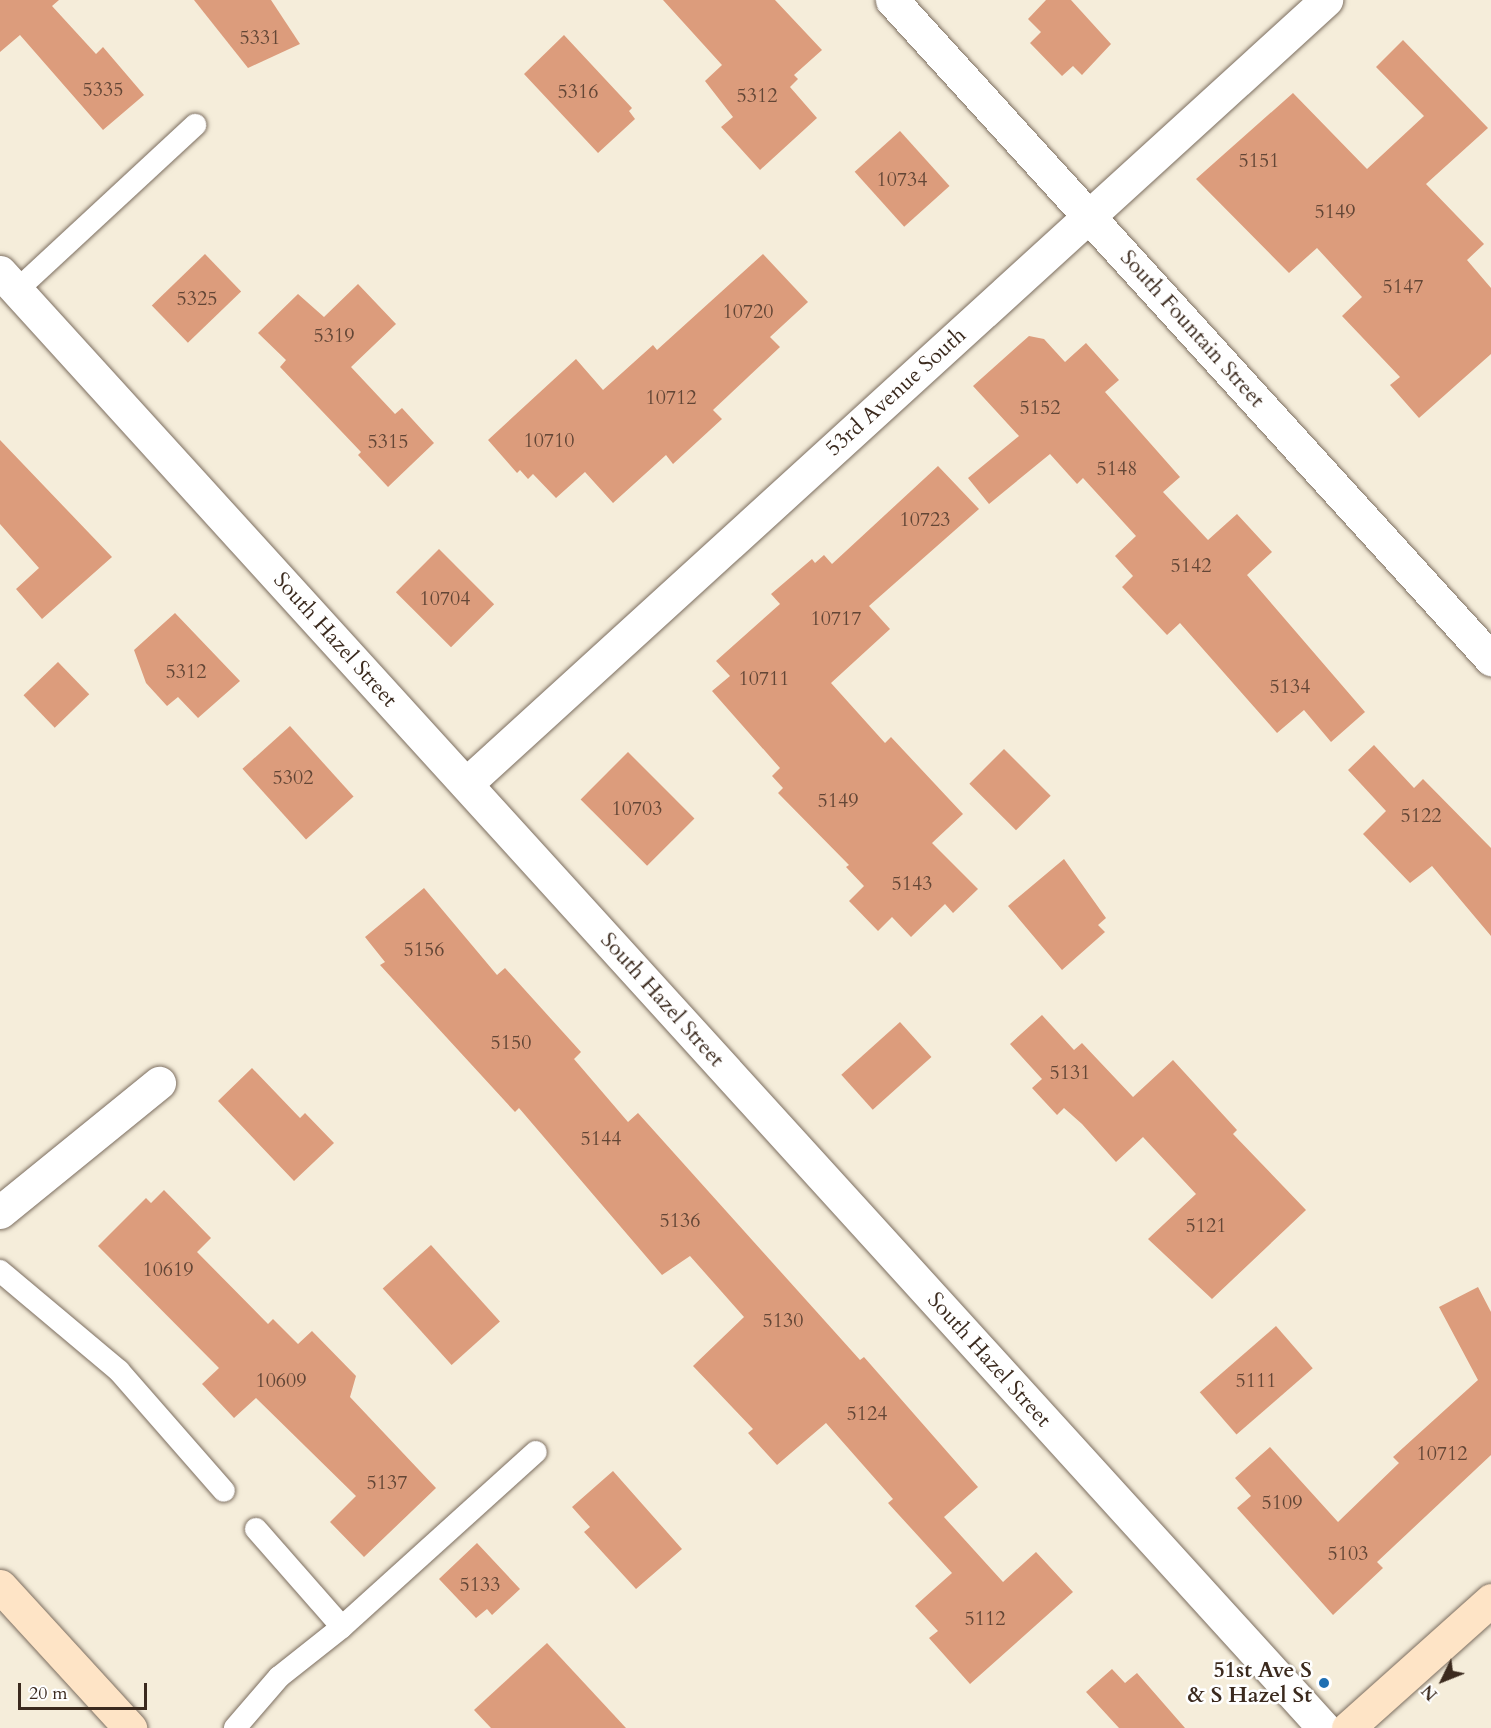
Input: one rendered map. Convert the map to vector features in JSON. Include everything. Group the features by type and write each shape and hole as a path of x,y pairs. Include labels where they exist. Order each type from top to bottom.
{"street":[{"name":"South Fountain Street","path":"892,0 1491,659"},
{"name":"53rd Avenue South","path":"466,784 1326,0"},
{"name":"South Hazel Street","path":"8,281 1324,1728"},
{"path":"0,1212 159,1083"},
{"path":"0,1586 130,1728"},
{"path":"1348,1728 1491,1600"}],"lane":[{"path":"8,281 195,124"},
{"path":"0,1271 119,1371 224,1491"},
{"path":"235,1728 279,1677 342,1627 536,1452"},
{"path":"256,1529 342,1627"}],"building":[{"path":"0,0 59,0 52,6 96,54 103,47 144,95 103,130 20,35 0,52"},
{"path":"194,0 271,0 300,44 248,68"},
{"path":"663,0 775,0 822,50 794,75 798,79 790,87 817,118 760,170 721,127 733,117 705,81 722,65"},
{"path":"1046,0 1071,0 1111,44 1082,75 1073,66 1062,76 1030,43 1041,32 1028,19"},
{"path":"564,35 632,108 629,111 635,119 598,153 524,74"},
{"path":"1403,40 1488,128 1426,184 1484,244 1467,260 1491,288 1491,354 1419,418 1390,385 1400,377 1342,316 1362,297 1317,248 1289,273 1196,179 1293,93 1367,169 1424,116 1376,67"},
{"path":"900,131 950,186 904,227 855,172"},
{"path":"205,254 241,291 188,343 152,305"},
{"path":"763,254 808,302 770,337 780,347 713,410 722,419 673,464 666,455 613,503 585,472 556,498 533,474 528,479 520,470 517,473 488,440 576,359 603,390 653,345 657,350"},
{"path":"358,284 396,324 351,367 395,414 402,408 434,443 388,487 358,455 361,452 280,367 286,360 258,333 298,294 324,317"},
{"path":"1029,336 1044,339 1065,362 1086,343 1119,380 1105,392 1180,477 1163,492 1208,540 1237,514 1272,552 1247,575 1365,712 1331,742 1304,710 1277,733 1180,623 1167,635 1122,587 1133,576 1115,556 1136,536 1083,478 1077,484 1050,454 989,504 968,478 1019,436 973,386"},
{"path":"0,440 112,557 42,619 16,589 39,568 0,524"},
{"path":"938,466 979,509 869,606 890,629 831,683 885,743 891,737 963,814 932,843 978,889 953,913 945,904 911,937 892,917 878,931 849,901 864,886 846,867 849,865 778,793 783,788 772,776 780,768 712,691 730,676 716,661 780,604 771,594 812,559 815,563 824,555 832,564"},
{"path":"439,549 494,604 451,647 396,592"},
{"path":"175,613 240,681 198,718 178,697 167,706 146,683 134,650"},
{"path":"58,662 89,694 55,728 23,695"},
{"path":"290,726 354,797 306,839 242,769"},
{"path":"1374,745 1414,788 1423,779 1491,848 1491,936 1432,866 1410,883 1363,834 1386,811 1348,770"},
{"path":"1004,749 1051,796 1016,830 969,784"},
{"path":"628,752 694,818 647,866 581,799"},
{"path":"1064,859 1106,918 1098,925 1105,932 1062,970 1008,906"},
{"path":"424,888 497,975 505,968 581,1052 574,1059 628,1122 638,1113 860,1360 864,1357 978,1487 944,1517 1003,1582 1036,1552 1073,1592 970,1684 929,1638 938,1631 915,1606 952,1573 888,1503 893,1499 826,1423 777,1465 748,1433 753,1429 693,1366 744,1317 690,1256 662,1275 519,1108 515,1112 380,965 385,962 365,937"},
{"path":"1042,1015 1074,1050 1082,1043 1133,1097 1173,1060 1237,1130 1233,1134 1306,1210 1212,1299 1148,1239 1196,1194 1143,1137 1116,1162 1082,1124 1064,1108 1057,1115 1032,1088 1042,1079 1010,1044"},
{"path":"900,1022 931,1057 873,1110 841,1075"},
{"path":"252,1068 300,1118 305,1113 334,1143 294,1181 218,1101"},
{"path":"164,1190 211,1238 197,1252 268,1324 273,1319 298,1344 312,1331 356,1376 350,1397 436,1488 364,1557 330,1522 356,1496 256,1398 234,1418 202,1384 219,1368 98,1246 146,1198 151,1203"},
{"path":"431,1245 500,1322 452,1365 383,1288"},
{"path":"1478,1287 1491,1312 1491,1455 1377,1562 1383,1568 1333,1615 1237,1508 1251,1496 1235,1478 1270,1447 1338,1522 1399,1463 1393,1457 1478,1380 1439,1307"},
{"path":"1276,1326 1313,1368 1237,1435 1200,1392"},
{"path":"613,1471 682,1549 636,1589 584,1532 590,1527 572,1507"},
{"path":"477,1543 520,1589 492,1615 487,1609 476,1618 439,1579"},
{"path":"547,1643 626,1728 491,1728 474,1710"},
{"path":"1112,1669 1125,1683 1137,1673 1185,1728 1119,1728 1086,1692"}],"place":[{"name":"51st Ave S & S Hazel St","path":"1324,1683"}]}
